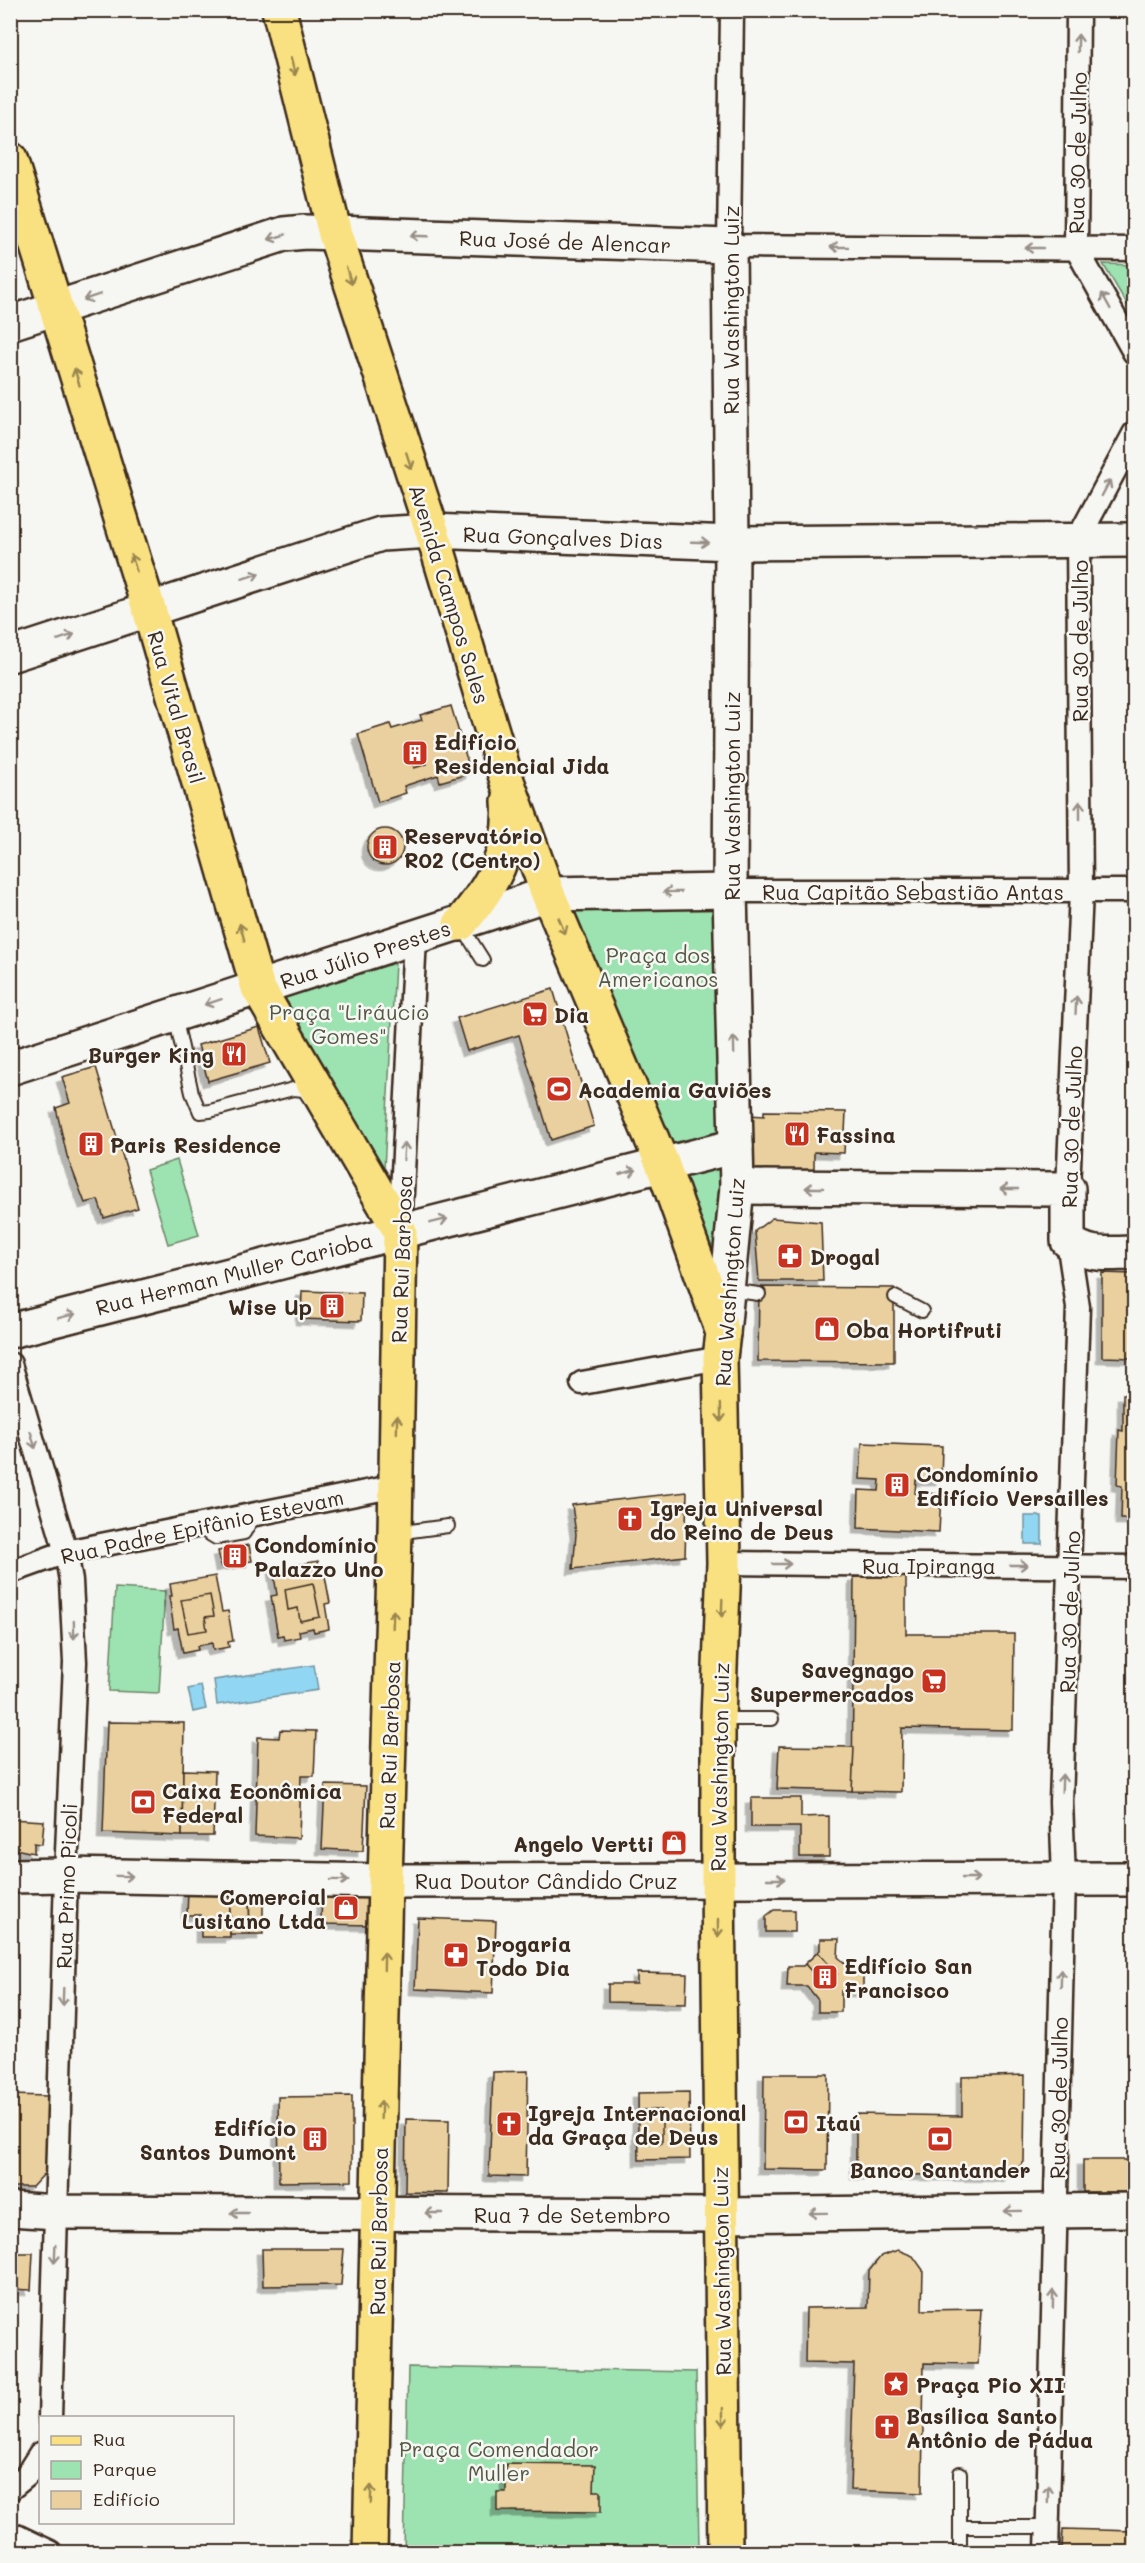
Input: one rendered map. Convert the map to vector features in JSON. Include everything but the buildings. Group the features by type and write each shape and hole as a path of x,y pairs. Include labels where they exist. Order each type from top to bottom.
{"main road":[{"name":"Avenida Campos Sales","path":"279,10 335,234 432,531 507,781 548,894 662,1163 721,1346"},
{"name":"Rua Vital Brasil","path":"10,159 149,609 258,988 400,1231"},
{"name":"Rua José de Alencar","path":"10,322 284,234 305,232 729,246"},
{"name":"Rua Washington Luiz","path":"725,2553 718,1879 718,1719 724,1563 721,1346 737,1188 730,891 732,543 729,246"},
{"name":"Rua Gonçalves Dias","path":"10,655 381,534 432,531 732,543 1134,540"},
{"path":"460,924 492,881 505,853 509,824 507,781"},
{"name":"Rua Capitão Sebastião Antas","path":"548,894 730,891"},
{"name":"Rua Júlio Prestes","path":"10,1068 548,894"},
{"name":"Rua Herman Muller Carioba","path":"10,1331 736,1146"},
{"path":"737,1188 1068,1189"},
{"name":"Rua 30 de Julho","path":"1068,1189 1068,1241"},
{"name":"Rua Rui Barbosa","path":"370,2553 395,1533 400,1231"},
{"path":"1068,1241 1092,1254 1134,1252"},
{"name":"Rua Doutor Cândido Cruz","path":"10,1876 385,1881 1134,1879"},
{"name":"Rua 7 de Setembro","path":"10,2209 57,2212 720,2215 1134,2210"}],"street":[{"name":"Rua Washington Luiz","path":"729,246 732,10"},
{"name":"Rua 30 de Julho","path":"1078,10 1076,248 1134,352"},
{"name":"Rua José de Alencar","path":"729,246 1134,249"},
{"name":"Rua 30 de Julho","path":"1068,1189 1081,891 1078,539 1134,434"},
{"name":"Rua Capitão Sebastião Antas","path":"730,891 1134,891"},
{"name":"Rua Rui Barbosa","path":"400,1231 415,938"},
{"name":"Rua 30 de Julho","path":"1047,2553 1064,1878 1061,1802 1071,1566 1078,1307 1068,1241"},
{"path":"582,1383 721,1346"},
{"name":"Rua Primo Picoli","path":"10,1364 66,1552 71,1581 75,1662 66,1875 50,2416"},
{"name":"Rua Padre Epifânio Estevam","path":"10,1572 66,1552 396,1486"},
{"name":"Rua Ipiranga","path":"724,1563 1134,1567"},
{"path":"10,2489 26,2476 39,2456"},
{"path":"10,2533 50,2553"}],"lane":[{"path":"460,924 483,960"},
{"path":"175,1015 192,1093 200,1112 210,1112 293,1089 304,1090 317,1116"},
{"path":"727,1290 759,1294"},
{"path":"895,1297 922,1311"},
{"path":"395,1533 448,1526"},
{"path":"718,1719 772,1719"},
{"path":"960,2473 960,2553"},
{"path":"960,2527 1048,2527"}],"green space":[{"path":"1103,264 1134,265 1134,316"},
{"name":"Praça dos Americanos","path":"712,903 731,1138 672,1150 568,905"},
{"name":"Praça \"Liráucio Gomes\"","path":"395,963 384,1169 285,998"},
{"path":"177,1160 199,1235 168,1244 146,1170"},
{"path":"728,1164 717,1261 672,1175"},
{"path":"115,1588 165,1591 159,1693 109,1691"},
{"name":"Praça Comendador Muller","path":"408,2367 696,2372 699,2552 404,2552"}],"water":[{"path":"1025,1516 1042,1516 1042,1544 1025,1544"},
{"path":"314,1665 318,1690 217,1705 214,1680"},
{"path":"201,1686 206,1709 193,1712 188,1689"}],"place":[{"name":"Edifício Residencial Jida","path":"415,753"},
{"name":"Reservatório R02 (Centro)","path":"385,847"},
{"name":"Dia","path":"535,1014"},
{"name":"Burger King","path":"234,1054"},
{"name":"Academia Gaviões","path":"559,1089"},
{"name":"Fassina","path":"797,1134"},
{"name":"Paris Residence","path":"91,1144"},
{"name":"Drogal","path":"790,1256"},
{"name":"Wise Up","path":"332,1306"},
{"name":"Oba Hortifruti","path":"827,1329"},
{"name":"Condomínio Edifício Versailles","path":"897,1485"},
{"name":"Igreja Universal do Reino de Deus","path":"630,1519"},
{"name":"Condomínio Palazzo Uno","path":"235,1556"},
{"name":"Savegnago Supermercados","path":"934,1681"},
{"name":"Caixa Econômica Federal","path":"143,1802"},
{"name":"Angelo Vertti","path":"674,1843"},
{"name":"Comercial Lusitano Ltda","path":"346,1908"},
{"name":"Drogaria Todo Dia","path":"456,1955"},
{"name":"Edifício San Francisco","path":"825,1977"},
{"name":"Itaú","path":"796,2122"},
{"name":"Igreja Internacional da Graça de Deus","path":"509,2124"},
{"name":"Edifício Santos Dumont","path":"315,2139"},
{"name":"Banco Santander","path":"940,2139"},
{"name":"Praça Pio XII","path":"896,2384"},
{"name":"Basílica Santo Antônio de Pádua","path":"887,2427"}]}
